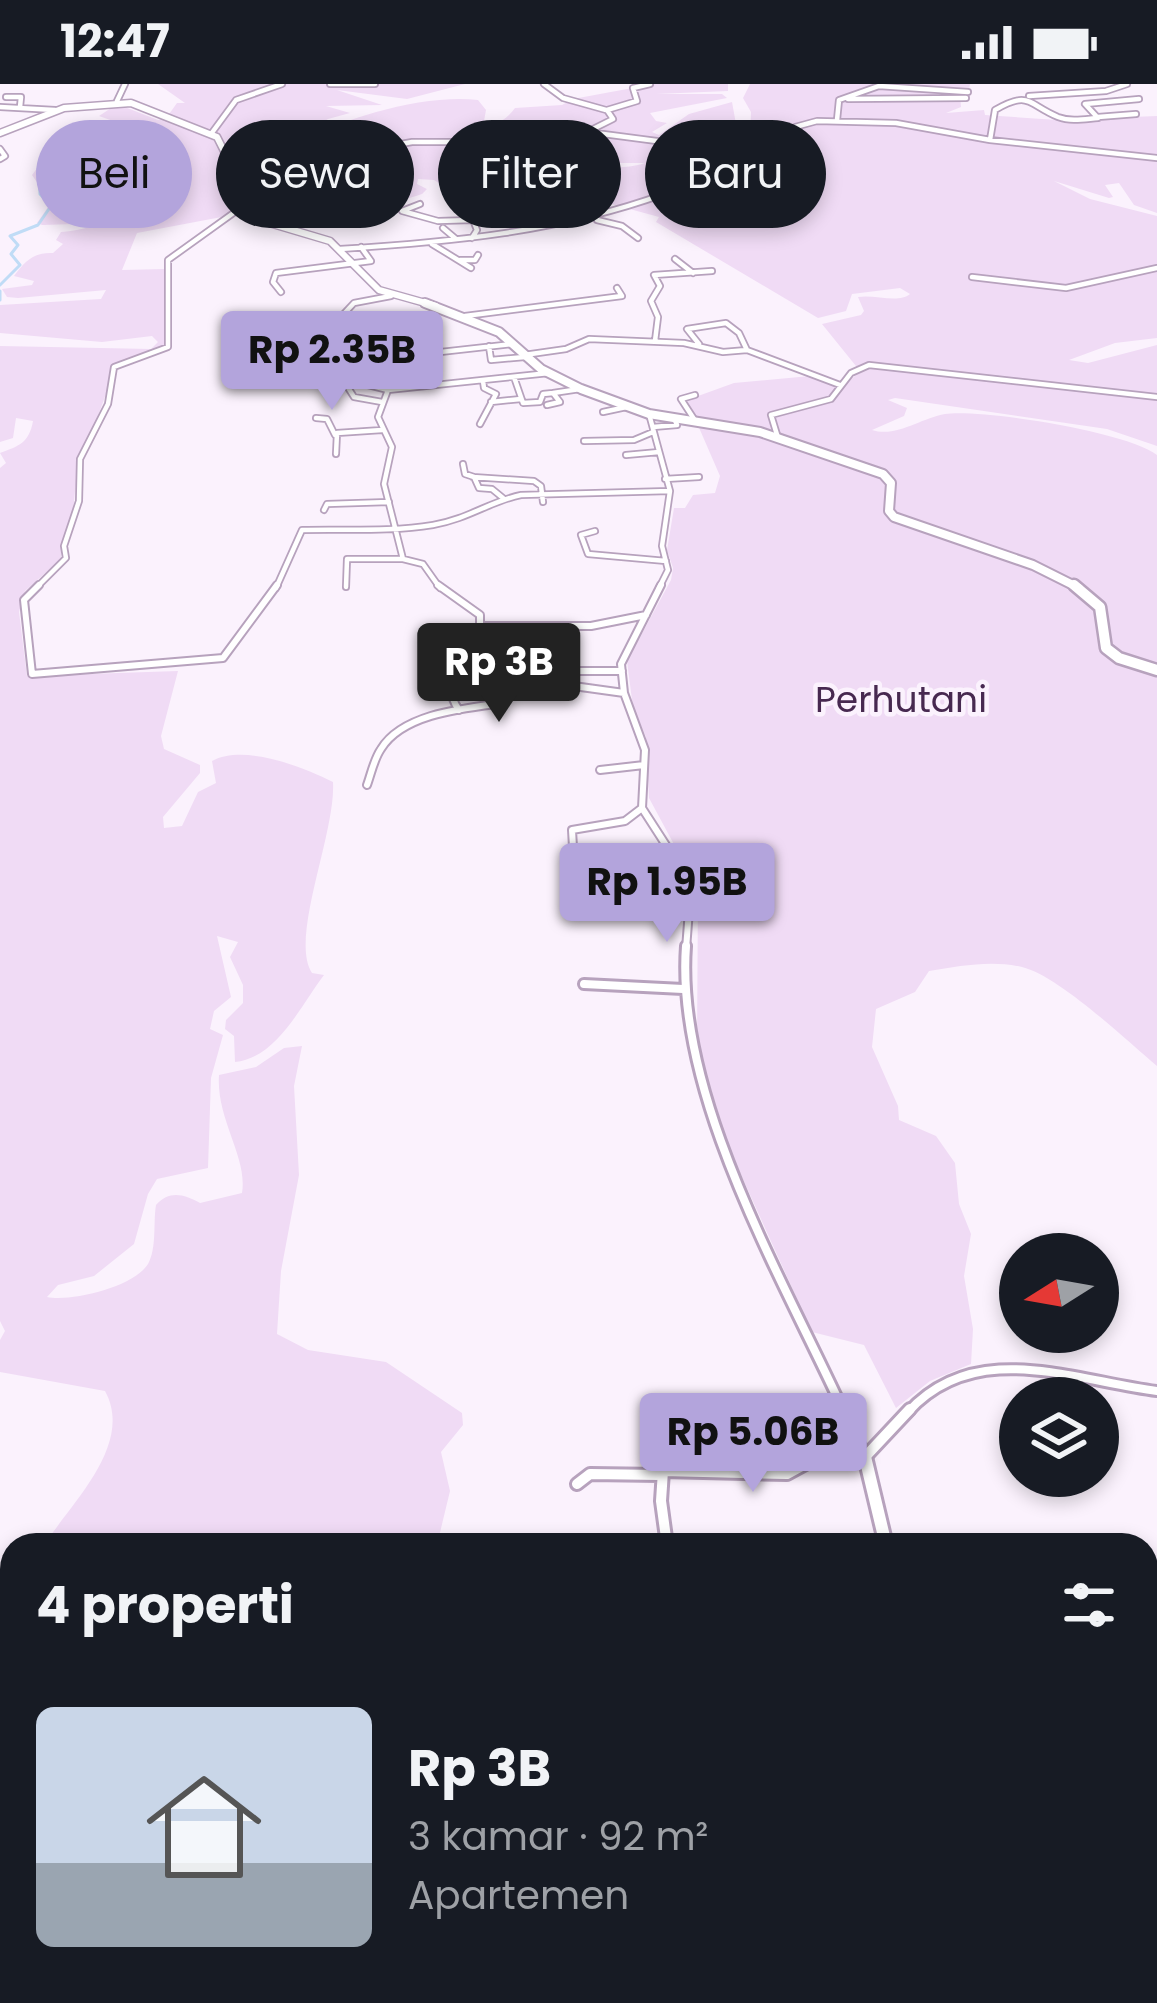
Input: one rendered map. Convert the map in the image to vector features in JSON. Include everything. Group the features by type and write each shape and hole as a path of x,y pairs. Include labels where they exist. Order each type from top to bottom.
{"highway":[{"path":"0,133 36,122 55,106 117,101 211,134 216,142"},
{"path":"285,228 324,238 391,296 465,316 513,344 549,374 581,389 649,414 694,418 778,438 886,476 891,483 889,511 894,517 977,543 1089,596 1102,611 1106,648 1119,658 1157,670"}],"main road":[{"path":"865,1457 883,1533"}],"street":[{"path":"117,101 125,84"},
{"path":"211,134 236,100 282,84"},
{"path":"330,84 375,84"},
{"path":"544,84 567,100 606,109 637,101 633,88"},
{"path":"626,84 633,88 650,84"},
{"path":"990,140 995,110 1028,96 1127,84"},
{"path":"878,86 967,95 839,100 878,86"},
{"path":"1114,88 1130,100"},
{"path":"6,97 20,96 20,107"},
{"path":"1028,96 1062,119 1136,114"},
{"path":"1098,117 1084,104 1139,99"},
{"path":"839,100 839,122"},
{"path":"0,106 55,106"},
{"path":"606,109 611,120"},
{"path":"826,122 900,124 990,140 1157,158"},
{"path":"0,149 5,156 0,159"},
{"path":"420,204 402,211 441,222 472,220 477,230 471,238"},
{"path":"216,226 168,260 168,347 114,367 108,404 80,459 79,501 64,543 66,558 25,596 30,672 86,673 223,658 277,586 300,531 398,529 477,515 505,499 670,491"},
{"path":"621,226 638,238"},
{"path":"443,228 459,241"},
{"path":"340,249 459,241 532,228"},
{"path":"431,243 471,268"},
{"path":"362,247 371,260"},
{"path":"460,260 476,260 478,255"},
{"path":"675,259 694,274"},
{"path":"281,292 273,281 275,274 380,260"},
{"path":"972,278 1066,288 1157,268"},
{"path":"654,343 658,317 651,301 660,290 654,275 712,271"},
{"path":"703,272 716,281"},
{"path":"465,316 623,296 617,288"},
{"path":"351,362 351,350 372,342 340,318 354,303 391,296"},
{"path":"523,306 535,319"},
{"path":"701,346 687,329 725,323 740,334 747,350"},
{"path":"304,337 354,330"},
{"path":"491,360 566,349 589,339 701,346 723,352 747,350 840,385"},
{"path":"351,362 513,344"},
{"path":"489,346 494,373 512,378"},
{"path":"351,362 366,369 368,386 388,390 549,374"},
{"path":"778,438 771,415 827,401 858,368 873,365 1157,397"},
{"path":"340,375 339,386 361,401 383,402"},
{"path":"512,378 521,399"},
{"path":"480,424 496,394 484,388 483,380"},
{"path":"490,402 521,399 538,403 543,394 581,389"},
{"path":"388,390 378,417 392,447 384,484 404,559"},
{"path":"547,405 560,402 553,393"},
{"path":"694,418 681,399 695,394"},
{"path":"603,412 631,406"},
{"path":"649,414 670,491 662,546 668,576 627,650 622,671 624,692 643,741 642,808 691,884 683,989 715,1124 865,1457"},
{"path":"316,418 327,419 336,454"},
{"path":"584,441 634,440 654,429 676,425 674,418"},
{"path":"334,435 382,430"},
{"path":"626,455 659,452"},
{"path":"463,464 465,474 473,477 495,474 534,481 542,498"},
{"path":"493,491 495,474"},
{"path":"473,477 479,488 505,499"},
{"path":"665,479 699,477"},
{"path":"324,510 333,502 389,502"},
{"path":"595,531 581,535 588,554 666,560"},
{"path":"346,587 347,560 404,559 424,565 444,593 480,615 470,652 451,678 450,698 459,710"},
{"path":"480,626 600,625 648,614"},
{"path":"554,680 562,626"},
{"path":"367,785 381,748 398,729 459,710 504,703 508,691 571,671 622,671"},
{"path":"554,680 624,692"},
{"path":"600,770 644,765"},
{"path":"573,847 572,830 626,821 642,808"},
{"path":"584,984 683,989"},
{"path":"577,1484 590,1474 661,1474 675,1468 788,1474 809,1462 865,1457 922,1399 958,1375 1005,1368 1157,1391"},
{"path":"661,1474 666,1533"}],"green space":[{"name":"Perhutani","path":"158,84 465,84 407,99 337,90 382,105 326,106 350,113 326,120 216,120 216,218 192,223 192,120 158,120 167,117 177,103 185,103"},
{"name":"Perhutani","path":"654,84 728,84 728,91 656,94 722,94 727,98 650,113 655,120 645,120 645,163 621,163 621,120 501,120 515,108 562,105"},
{"name":"Perhutani","path":"750,84 970,84 960,94 961,107 946,113 984,110 985,115 1057,120 1157,116 1157,213 1134,205 1119,183 1105,185 1113,197 1109,198 1054,181 1090,199 1157,216 1157,338 1115,343 1069,360 1088,363 1157,345 1157,446 1107,429 895,398 888,400 907,408 904,416 872,430 899,430 945,414 990,415 1117,438 1157,455 1157,1066 1073,995 1022,967 987,964 929,971 915,992 876,1009 872,1047 898,1106 899,1120 936,1136 955,1163 959,1204 971,1234 964,1276 973,1329 971,1364 930,1381 896,1408 864,1345 812,1332 727,1144 697,1042 698,889 649,798 646,737 633,708 627,661 671,580 667,550 674,508 685,508 693,495 715,493 720,476 687,400 734,383 810,376 844,386 860,371 822,324 861,315 864,311 858,297 910,294 900,288 852,294 846,311 818,318 666,228 826,228 826,120 751,120 743,98"},
{"name":"Perhutani","path":"478,100 486,110 484,120 438,120 438,183 418,179 417,184 427,189 414,196 414,120 352,120 410,104"},
{"name":"Perhutani","path":"732,102 735,120 680,120 689,114"},
{"name":"Perhutani","path":"117,104 158,120 99,116"},
{"name":"Perhutani","path":"645,163 645,213 621,207 621,168"},
{"name":"Perhutani","path":"164,228 137,233 122,270 165,269 167,344 114,364 80,465 61,559 25,591 19,612 27,676 178,671 161,736 164,749 200,765 200,773 163,817 164,828 182,826 198,792 216,783 212,761 225,756 272,759 333,782 306,936 312,973 324,975 276,1041 235,1062 234,1036 225,1029 226,1020 243,1003 243,985 230,957 238,942 217,936 231,997 214,1011 210,1029 223,1035 211,1078 208,1168 157,1179 134,1244 94,1276 58,1285 47,1297 101,1291 141,1272 153,1251 156,1205 166,1197 182,1196 200,1203 242,1193 241,1166 222,1107 219,1075 256,1067 284,1048 302,1046 294,1086 299,1175 281,1271 277,1334 308,1350 386,1362 462,1413 463,1425 441,1452 450,1491 440,1533 53,1533 106,1451 112,1411 105,1391 0,1372 0,1340 5,1331 0,1321 0,468 6,463 0,453 22,443 33,421 16,418 13,438 0,442 0,346 151,349 158,342 152,336 102,342 0,333 0,305 101,299 106,290 18,298 7,297 2,289 32,285 34,281 14,276 31,258 53,253 63,244 56,240 61,232"}],"waterway":[{"path":"0,285 20,265 11,254 18,245 10,236 36,226"},
{"path":"0,291 0,300"}]}
